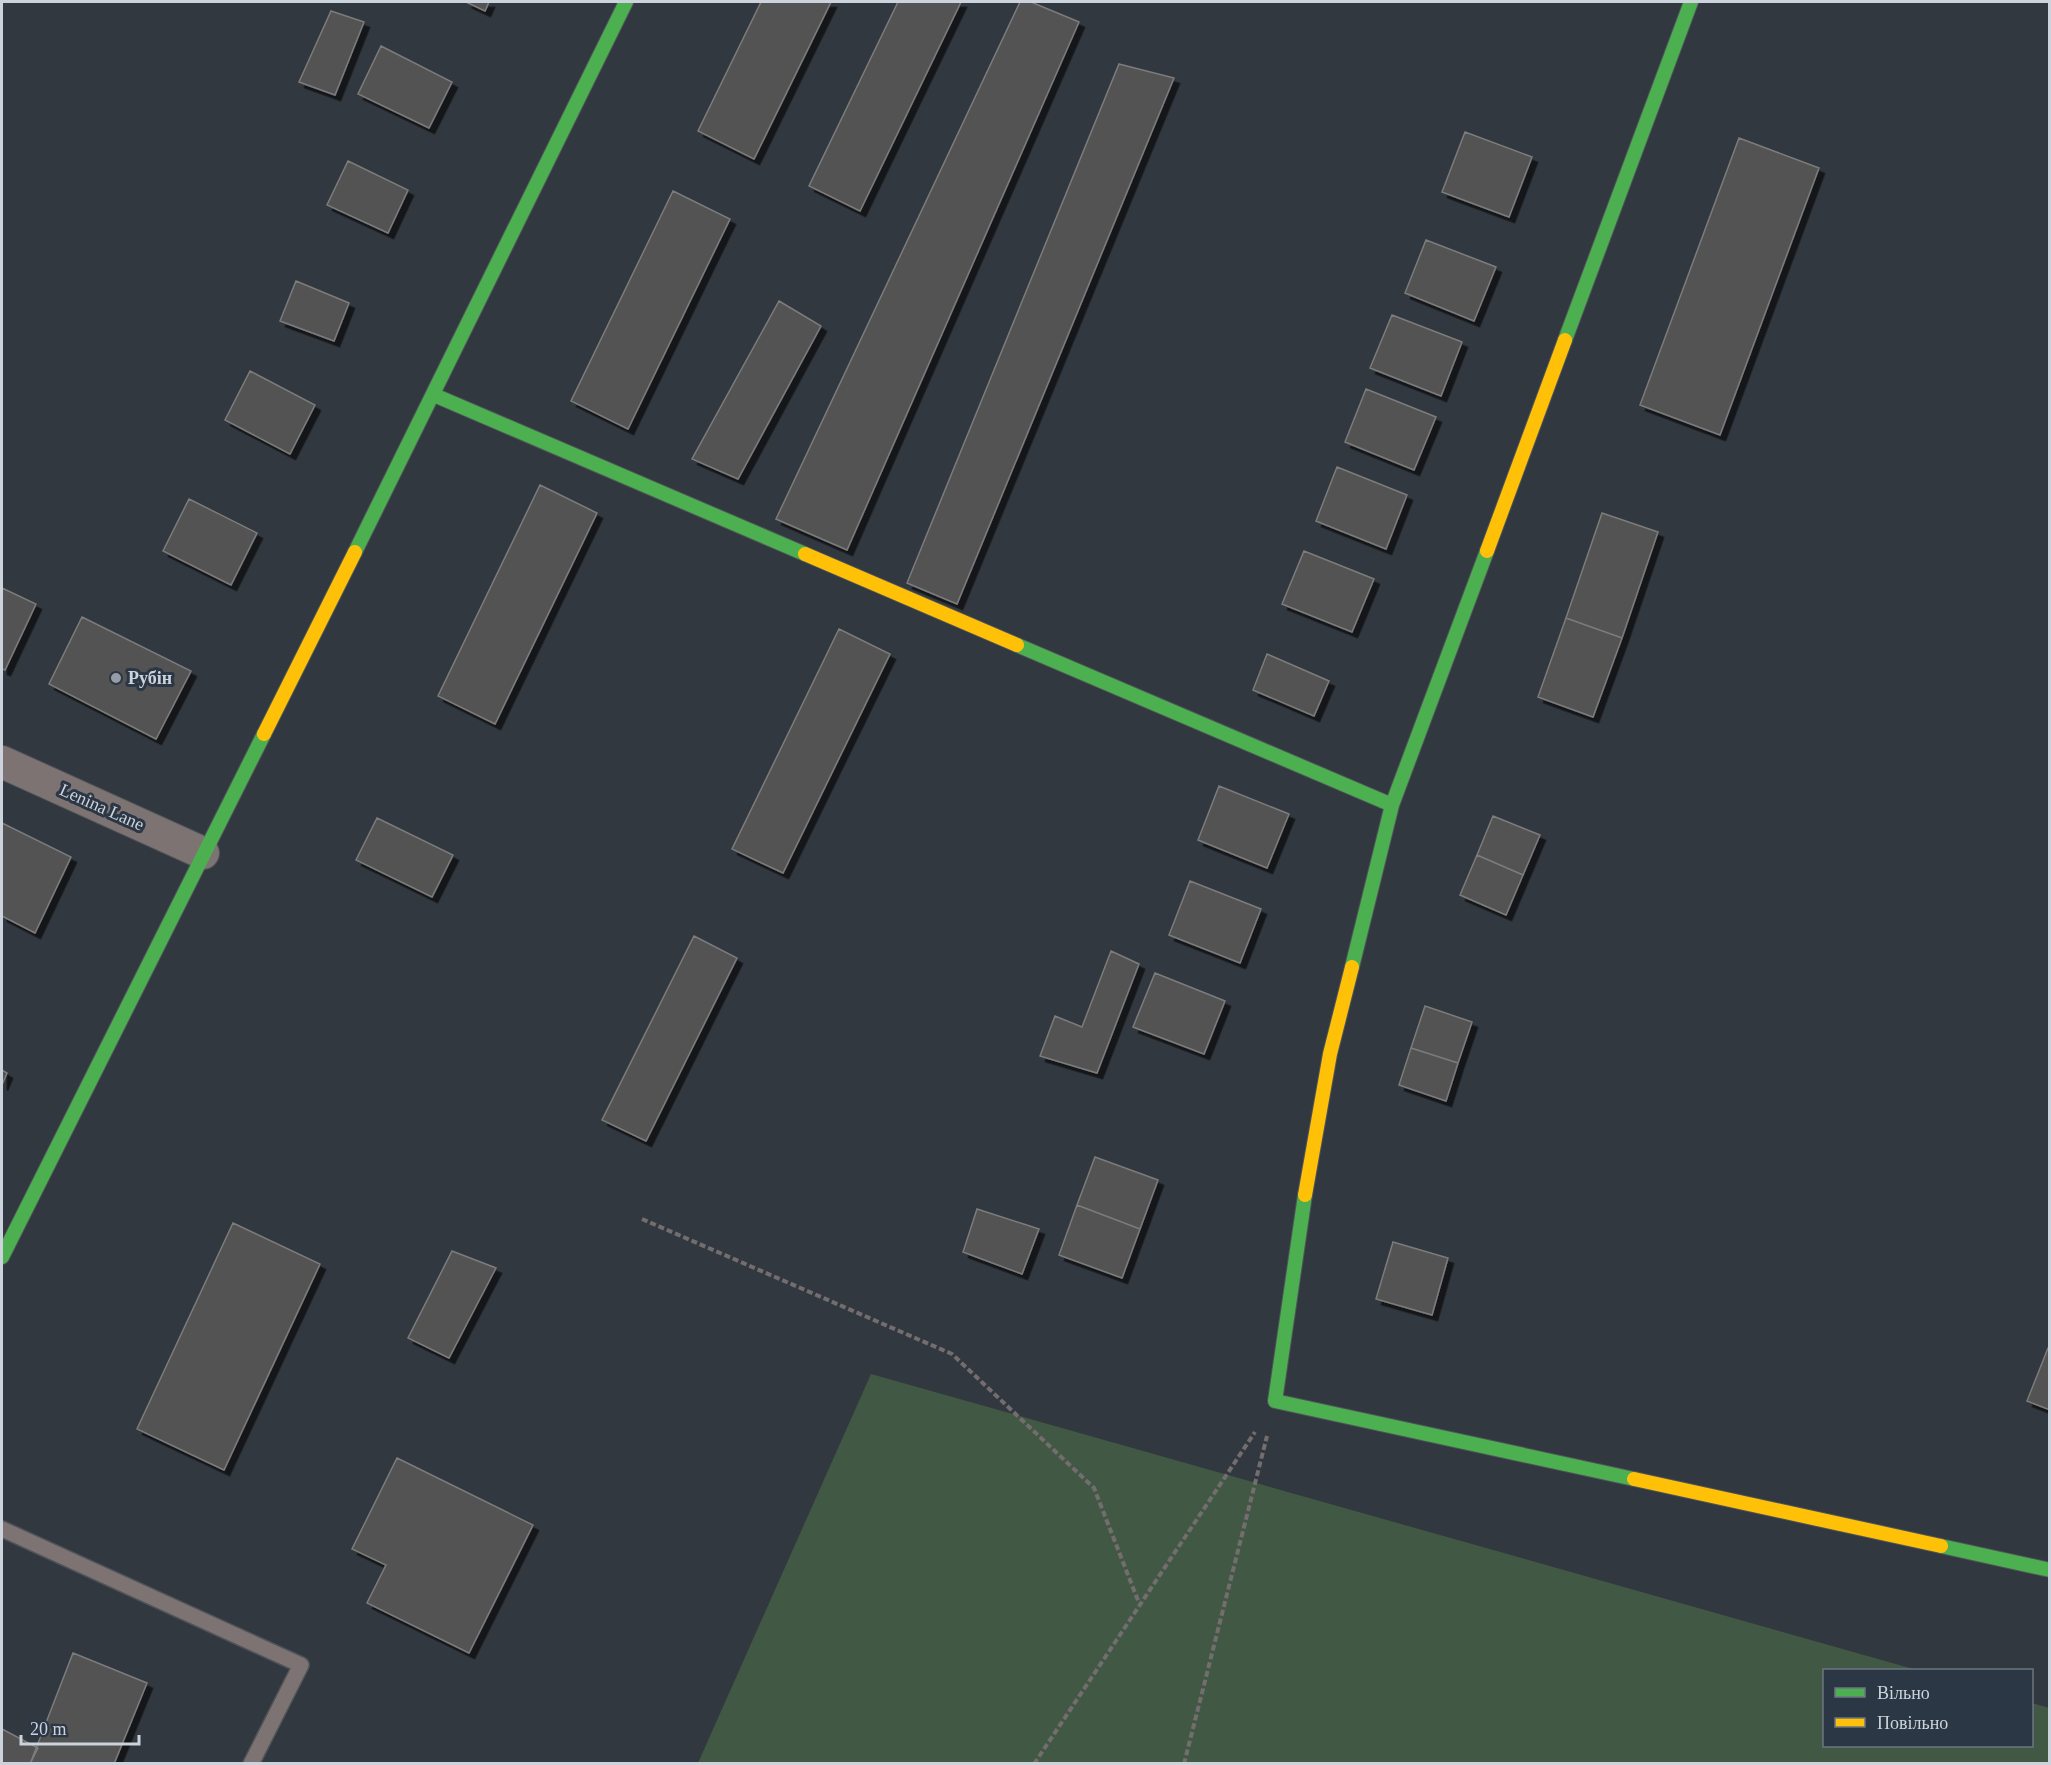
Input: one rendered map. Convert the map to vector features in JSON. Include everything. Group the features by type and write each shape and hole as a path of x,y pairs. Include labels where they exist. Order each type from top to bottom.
{"street":[{"path":"2,1257 435,395 626,2"},
{"path":"1691,2 1392,805 1330,1054 1305,1196 1275,1401 2049,1570"},
{"path":"435,395 1392,805"},
{"name":"Lenina Lane","path":"2,762 203,853"}],"lane":[{"path":"2,1529 301,1665 251,1764"}],"path":[{"path":"642,1219 952,1354 1094,1488 1139,1604"},
{"path":"1034,1764 1275,1401"},
{"path":"1184,1764 1275,1401"}],"green space":[{"path":"871,1374 1913,1669 1823,1669 1823,1747 2033,1747 2033,1703 2049,1708 2049,1763 698,1763"}],"building":[{"path":"466,2 489,2 485,11"},
{"path":"761,2 831,2 754,159 698,131"},
{"path":"898,2 961,2 860,211 809,186"},
{"path":"1020,2 1031,2 1079,22 847,550 776,519"},
{"path":"331,11 364,22 335,95 299,82"},
{"path":"381,46 452,82 429,128 358,94"},
{"path":"1119,64 1174,78 957,604 907,583"},
{"path":"1465,132 1532,157 1509,217 1442,192"},
{"path":"1739,138 1819,168 1720,435 1640,405"},
{"path":"348,161 408,190 388,233 327,205"},
{"path":"673,191 730,219 628,429 571,401"},
{"path":"1426,240 1496,267 1474,321 1405,293"},
{"path":"296,281 349,303 334,341 280,321"},
{"path":"779,301 821,326 738,479 692,459"},
{"path":"1392,315 1462,342 1441,396 1370,368"},
{"path":"250,371 315,405 290,454 225,420"},
{"path":"1366,389 1436,417 1414,470 1345,442"},
{"path":"1337,467 1407,495 1386,549 1316,521"},
{"path":"540,485 597,513 495,724 438,696"},
{"path":"189,499 257,533 231,585 163,551"},
{"path":"1602,513 1658,532 1622,638 1566,618"},
{"path":"1304,551 1374,579 1352,632 1282,604"},
{"path":"2,588 36,604 5,670 2,669"},
{"path":"82,617 191,671 156,739 49,684"},
{"path":"1566,618 1622,638 1593,717 1538,697"},
{"path":"839,629 890,654 783,873 732,849"},
{"path":"1267,654 1329,681 1314,716 1253,690"},
{"path":"1219,786 1289,814 1267,868 1198,840"},
{"path":"1493,816 1540,835 1523,875 1477,855"},
{"path":"377,818 453,855 432,897 356,860"},
{"path":"2,823 71,857 35,933 2,916"},
{"path":"1477,855 1523,875 1506,915 1460,895"},
{"path":"1190,881 1261,909 1240,963 1169,935"},
{"path":"694,936 737,958 646,1141 602,1120"},
{"path":"1111,951 1139,964 1097,1073 1040,1056 1055,1016 1082,1027"},
{"path":"1155,973 1225,1001 1204,1054 1133,1027"},
{"path":"1425,1006 1472,1022 1458,1063 1411,1048"},
{"path":"1411,1048 1458,1063 1446,1101 1399,1085"},
{"path":"2,1070 7,1073 2,1085"},
{"path":"1095,1157 1158,1180 1140,1229 1077,1205"},
{"path":"1077,1205 1140,1229 1122,1278 1059,1255"},
{"path":"977,1209 1039,1229 1022,1274 963,1252"},
{"path":"233,1223 320,1264 224,1470 137,1429"},
{"path":"1393,1242 1448,1258 1432,1315 1376,1299"},
{"path":"452,1251 496,1268 449,1358 408,1338"},
{"path":"2048,1348 2050,1348 2050,1410 2027,1401"},
{"path":"397,1458 533,1525 469,1653 367,1603 386,1565 352,1549"},
{"path":"73,1653 147,1683 114,1764 30,1764"},
{"path":"2,1729 38,1748 30,1764 2,1764"}],"traffic: fast":[{"path":"355,552 626,2"},
{"path":"1565,340 1691,2"},
{"path":"434,395 805,554"},
{"path":"1352,967 1392,805 1487,551"},
{"path":"1017,645 1392,805"},
{"path":"2,1257 264,734"},
{"path":"1305,1195 1275,1401 1634,1479"},
{"path":"1941,1546 2050,1570"}],"traffic: slow":[{"path":"1487,551 1565,340"},
{"path":"264,734 355,552"},
{"path":"805,554 1017,645"},
{"path":"1305,1195 1330,1054 1352,967"},
{"path":"1634,1479 1941,1546"}],"place":[{"name":"Рубін","path":"116,678"}]}
